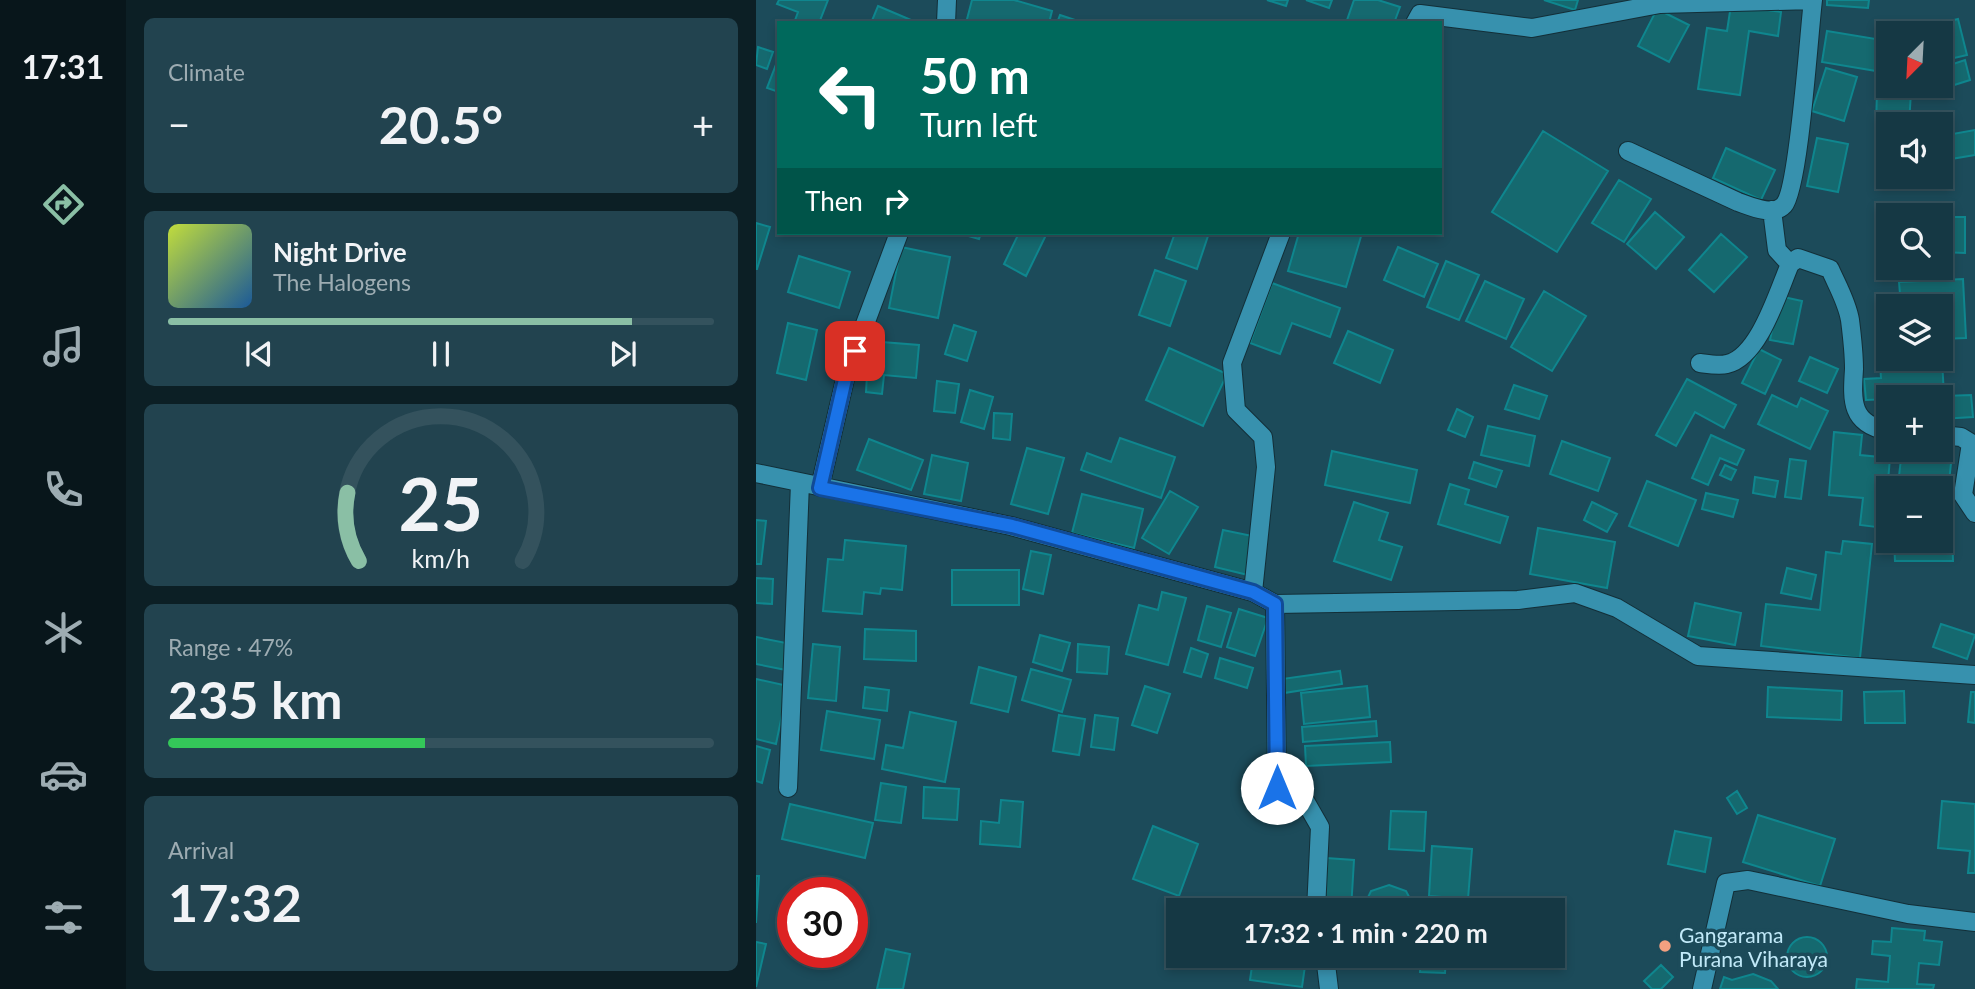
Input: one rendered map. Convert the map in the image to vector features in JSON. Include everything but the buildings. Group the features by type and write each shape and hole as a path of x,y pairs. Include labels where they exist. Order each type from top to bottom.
{"street":[{"path":"946,21 947,0"},
{"path":"1416,21 1420,14 1532,27 1660,4 1813,0 1797,153 1785,204 1772,210 1738,202 1628,150"},
{"path":"1772,210 1777,250 1790,264"},
{"path":"820,488 846,375 898,235"},
{"path":"1253,592 1266,467 1263,437 1236,410 1232,363 1280,235"},
{"path":"1700,363 1727,364 1740,359 1758,340 1790,264 1798,258 1830,269 1849,315 1854,368 1851,395 1855,408 1876,429"},
{"path":"1953,436 1962,437 1970,443 1963,495 1975,513"},
{"path":"756,473 1012,526 1253,592 1275,604 1518,600 1575,593 1616,608 1698,656 1975,675"},
{"path":"788,788 800,483"},
{"path":"1275,604 1277,788 1304,799 1320,827 1317,898"},
{"path":"1702,989 1726,883 1748,880 1908,914 1975,922"},
{"path":"1326,968 1329,989"}],"place":[{"name":"Gangarama Purana Viharaya","path":"1665,946"}],"route":[{"path":"855,351 846,375 820,488 1012,526 1253,592 1275,604 1277,788"}]}
